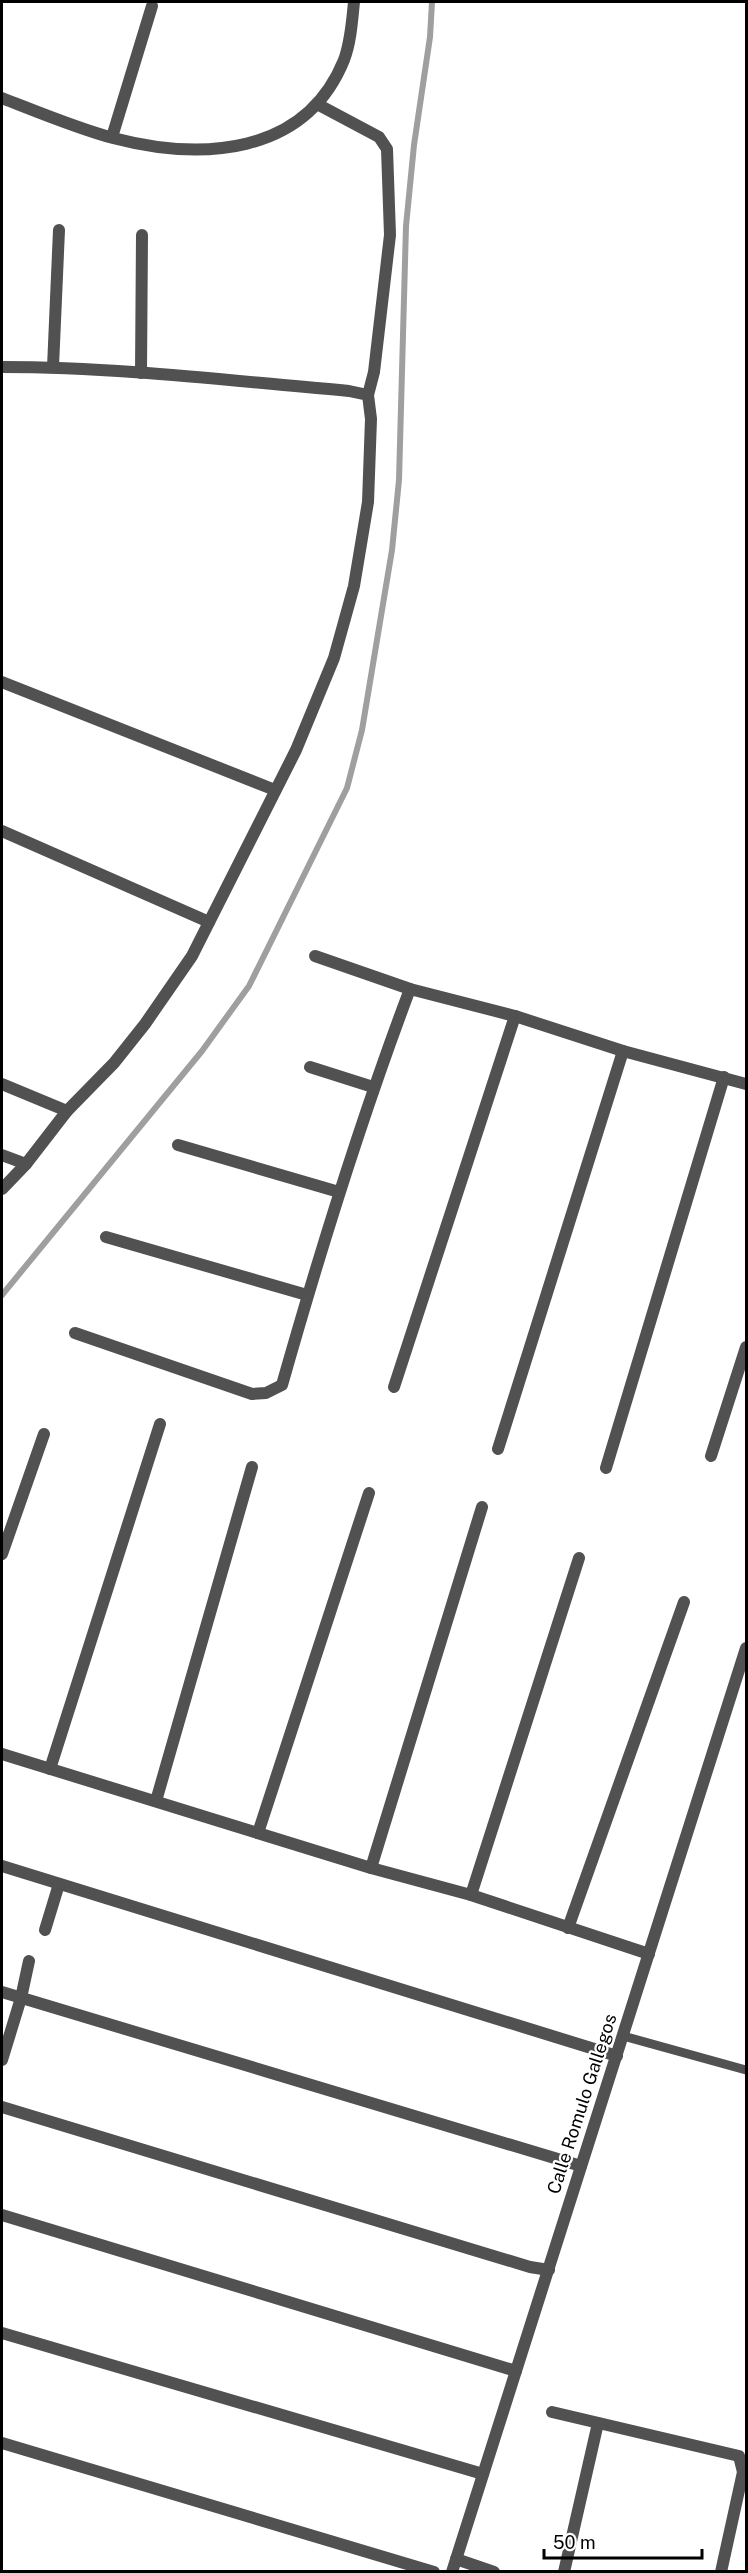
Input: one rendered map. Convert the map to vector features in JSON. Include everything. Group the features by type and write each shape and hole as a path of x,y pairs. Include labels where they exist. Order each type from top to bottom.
{"street":[{"path":"2,99 112,137 142,144 209,150 262,140 292,126 317,104 327,91 344,58 349,41 354,2"},
{"path":"112,137 152,6"},
{"path":"2,1189 26,1164 67,1111 114,1063 145,1024 192,956 296,750 334,658 354,586 368,502 371,419 368,394 374,372 390,235 387,149 379,137 317,104"},
{"path":"53,367 59,230"},
{"path":"141,373 142,235"},
{"path":"2,367 53,367 141,373 368,394"},
{"path":"2,682 275,790"},
{"path":"2,831 209,922"},
{"path":"315,956 410,989 515,1016 622,1051 747,1084"},
{"path":"75,1333 252,1394 266,1393 282,1385 339,1192 373,1087 410,989"},
{"path":"394,1387 515,1016"},
{"path":"498,1449 622,1051"},
{"path":"310,1067 373,1087"},
{"path":"606,1468 724,1077"},
{"path":"2,1084 67,1111"},
{"path":"178,1145 339,1192"},
{"path":"2,1155 26,1164"},
{"path":"106,1238 307,1295"},
{"path":"711,1456 747,1347"},
{"path":"50,1769 160,1424"},
{"path":"2,1554 7,1521 44,1434"},
{"path":"156,1801 252,1467"},
{"path":"258,1833 369,1493"},
{"path":"371,1868 482,1507"},
{"path":"471,1895 579,1558"},
{"path":"568,1928 684,1602"},
{"name":"Calle Romulo Gallegos","path":"454,2565 747,1648"},
{"path":"2,1754 371,1868 471,1895 649,1954"},
{"path":"2,1866 617,2056"},
{"path":"45,1930 59,1884"},
{"path":"2,2060 21,1998 29,1961"},
{"path":"2,1992 581,2166"},
{"path":"2,2107 530,2267 549,2270"},
{"path":"2,2215 516,2371"},
{"path":"2,2333 483,2474"},
{"path":"552,2412 739,2456 743,2472 721,2571"},
{"path":"564,2571 598,2423"},
{"path":"2,2443 434,2571"},
{"path":"454,2565 494,2571"}],"lane":[{"path":"622,2036 747,2070"}],"waterway":[{"path":"2,1295 202,1051 249,986 347,788 362,730 392,550 399,480 406,226 414,145 430,37 432,2"}]}
